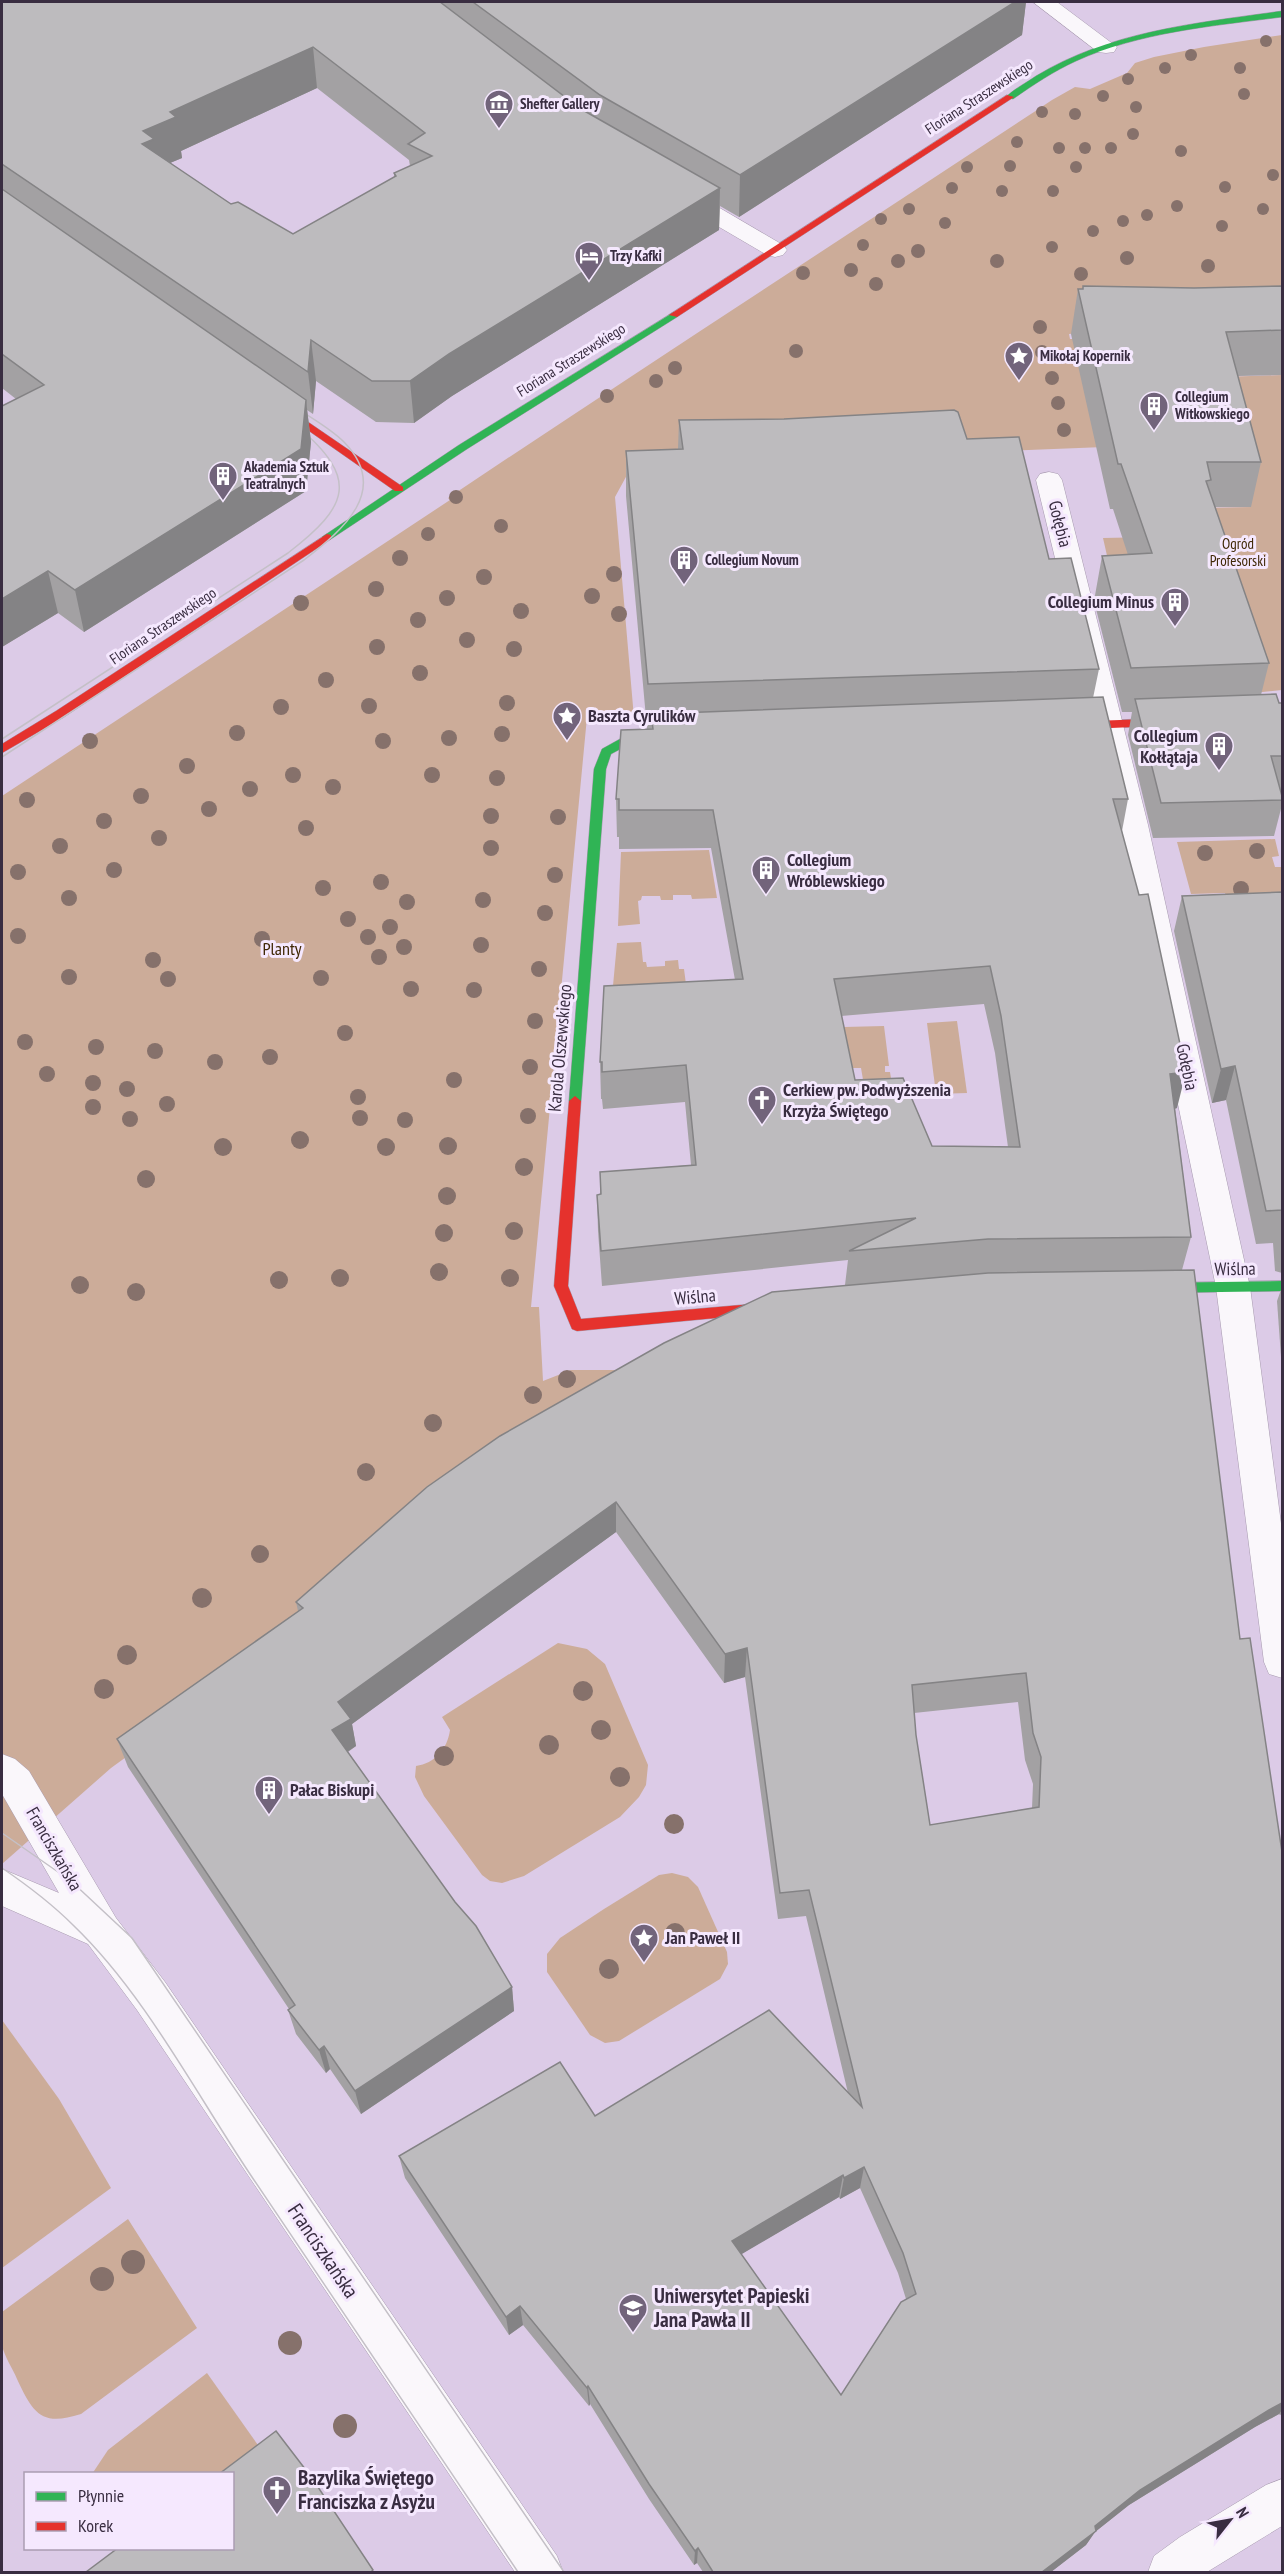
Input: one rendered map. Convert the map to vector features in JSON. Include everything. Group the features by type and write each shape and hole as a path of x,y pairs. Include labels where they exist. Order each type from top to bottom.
{"street":[{"path":"1044,2 1106,47"},
{"name":"Floriana Straszewskiego","path":"2,749 60,714 399,489 1047,73 1106,47 1174,30 1282,14"},
{"path":"660,183 775,249"},
{"path":"261,393 399,489"},
{"name":"Gołębia","path":"1049,480 1110,724 1157,926 1233,1287 1282,1662"},
{"name":"Floriana Straszewskiego","path":"2,765 60,714"},
{"path":"1050,727 1190,722"},
{"name":"Karola Olszewskiego","path":"578,1325 561,1286 600,769 606,752 624,742 679,740"},
{"name":"Wiślna","path":"1138,1288 1282,1286"},
{"name":"Wiślna","path":"578,1325 792,1306"},
{"name":"Franciszkańska","path":"2,1771 16,1783 102,1931 152,1996 541,2572"},
{"name":"Franciszkańska","path":"2,1887 102,1931"},
{"path":"1170,2572 1196,2553 1282,2501"}],"green space":[{"name":"Planty","path":"1282,35 1282,315 1069,334 1070,339 1073,339 1078,362 1075,362 1075,367 1083,367 1104,447 637,466 627,475 615,497 634,718 587,717 531,1307 539,1307 543,1381 571,1370 618,1370 275,1649 111,1768 2,1864 2,796 450,500 448,498 523,448 1052,100 1075,87 1090,89 1127,73 1135,63 1154,57"},
{"name":"Ogród Profesorski","path":"1282,375 1282,690 1253,693 1116,595 1103,538 1152,537 1197,508 1251,507 1237,451 1193,378"},
{"path":"1275,839 1279,856 1272,857 1275,867 1282,867 1282,892 1227,899 1225,893 1191,894 1177,842"},
{"path":"709,850 717,898 692,899 691,895 673,895 673,900 661,900 660,896 642,896 638,901 640,924 618,926 621,852"},
{"path":"641,942 643,962 646,962 647,967 665,966 665,961 678,960 679,969 684,969 690,1015 611,1007 617,943"},
{"path":"957,1021 967,1093 936,1094 927,1023"},
{"path":"884,1026 889,1066 885,1066 885,1072 890,1072 894,1097 866,1097 861,1068 851,1068 844,1027"},
{"path":"558,1643 587,1649 605,1664 648,1765 646,1785 639,1797 620,1817 524,1876 502,1883 490,1881 482,1875 424,1796 415,1777 416,1766 434,1759 446,1744 450,1730 442,1717"},
{"path":"672,1873 688,1877 698,1887 727,1952 728,1964 720,1979 619,2041 605,2043 590,2035 547,1972 547,1954 560,1938 604,1909 659,1875"},
{"path":"2,2020 59,2099 111,2188 2,2268"},
{"path":"128,2219 197,2328 81,2414 67,2418 47,2418 28,2401 5,2354 1,2337 2,2312"},
{"path":"207,2373 265,2455 234,2473 93,2472 108,2450"}],"building":[{"path":"2,2 440,2 581,109 720,188 449,354 410,381 372,381 311,340 308,372 2,164","holes":["313,47 425,133 408,144 432,156 394,173 396,176 293,234 238,202 231,204 142,144 154,139 143,131 176,117 170,112"]},
{"path":"473,2 1015,2 740,175 600,95"},
{"path":"2,189 306,400 301,449 75,590 48,571 2,599 2,406 44,385 2,354"},
{"path":"1083,286 1194,288 1282,286 1282,330 1226,332 1261,462 1207,462 1211,480 1206,481 1269,663 1131,668 1102,556 1152,553 1121,464 1118,464 1078,289 1083,289"},
{"name":"Collegium Novum","path":"954,410 958,412 967,439 1019,437 1049,559 1071,558 1099,669 648,684 626,451 683,449 679,420 784,419"},
{"path":"1276,694 1279,703 1282,703 1282,756 1271,756 1282,800 1161,803 1135,699"},
{"path":"1103,697 1128,799 1113,799 1139,895 1148,894 1186,1072 1170,1074 1191,1237 988,1239 849,1251 916,1218 601,1251 597,1195 601,1194 600,1172 696,1165 686,1065 602,1072 602,1062 600,1062 604,986 743,979 713,810 619,810 619,799 616,799 621,730 653,729 651,714","holes":["990,966 1001,1016 1020,1147 932,1146 903,1078 855,1080 834,979"]},
{"path":"1282,892 1282,1210 1266,1211 1235,1066 1221,1069 1182,896"},
{"path":"1194,1270 1240,1639 1250,1638 1282,1852 1282,2403 1140,2490 1095,2526 1096,2531 1042,2572 713,2572 698,2548 695,2551 649,2484 588,2386 587,2388 520,2306 506,2317 399,2156 560,2062 595,2116 769,2010 862,2107 809,1890 780,1893 747,1648 725,1654 616,1502 338,1702 351,1719 332,1730 455,1902 476,1926 512,1987 355,2091 324,2046 319,2050 288,2010 295,2005 117,1739 303,1608 296,1602 427,1487 500,1436 664,1343 772,1292 988,1273","holes":["1026,1673 1033,1733 1041,1757 1039,1807 930,1825 916,1735 912,1685","864,2167 903,2253 916,2294 901,2302 841,2395 732,2241 843,2175 844,2178"]},
{"name":"Bazylika Świętego Franciszka z Asyżu","path":"276,2431 312,2478 373,2570 371,2572 86,2572 115,2550 234,2550 234,2472 222,2472"}],"tram line":[{"path":"2,757 304,560 346,522 356,508 362,493 363,476 357,460 339,437 295,407"},
{"path":"2,739 288,553 324,521 334,506 339,492 338,477 331,462 297,426"},
{"path":"2,1833 71,1881 132,1938 564,2572"},
{"path":"2,1868 65,1917 99,1953 147,2014 254,2180 518,2572"}],"traffic: fast":[{"path":"1010,97 1074,59 1124,41 1176,29 1282,14"},
{"path":"327,537 463,447 674,315"},
{"path":"575,1101 600,769 606,752 624,742 663,740"},
{"path":"1152,1288 1282,1286"}],"traffic: jam":[{"path":"674,315 1010,97"},
{"path":"273,401 399,489"},
{"path":"2,749 60,714 327,537"},
{"path":"1065,726 1175,722"},
{"path":"575,1101 561,1286 577,1325 775,1308"}],"place":[{"name":"Shefter Gallery","path":"499,130"},
{"name":"Trzy Kafki","path":"589,282"},
{"name":"Mikołaj Kopernik","path":"1019,382"},
{"name":"Collegium Witkowskiego","path":"1154,432"},
{"name":"Akademia Sztuk Teatralnych","path":"223,502"},
{"name":"Collegium Novum","path":"684,586"},
{"name":"Collegium Minus","path":"1175,628"},
{"name":"Baszta Cyrulików","path":"567,742"},
{"name":"Collegium Kołłątaja","path":"1219,772"},
{"name":"Collegium Wróblewskiego","path":"766,896"},
{"name":"Cerkiew pw. Podwyższenia Krzyża Świętego","path":"762,1126"},
{"name":"Pałac Biskupi","path":"269,1816"},
{"name":"Jan Paweł II","path":"644,1964"},
{"name":"Uniwersytet Papieski Jana Pawła II","path":"633,2334"},
{"name":"Bazylika Świętego Franciszka z Asyżu","path":"277,2516"}]}
